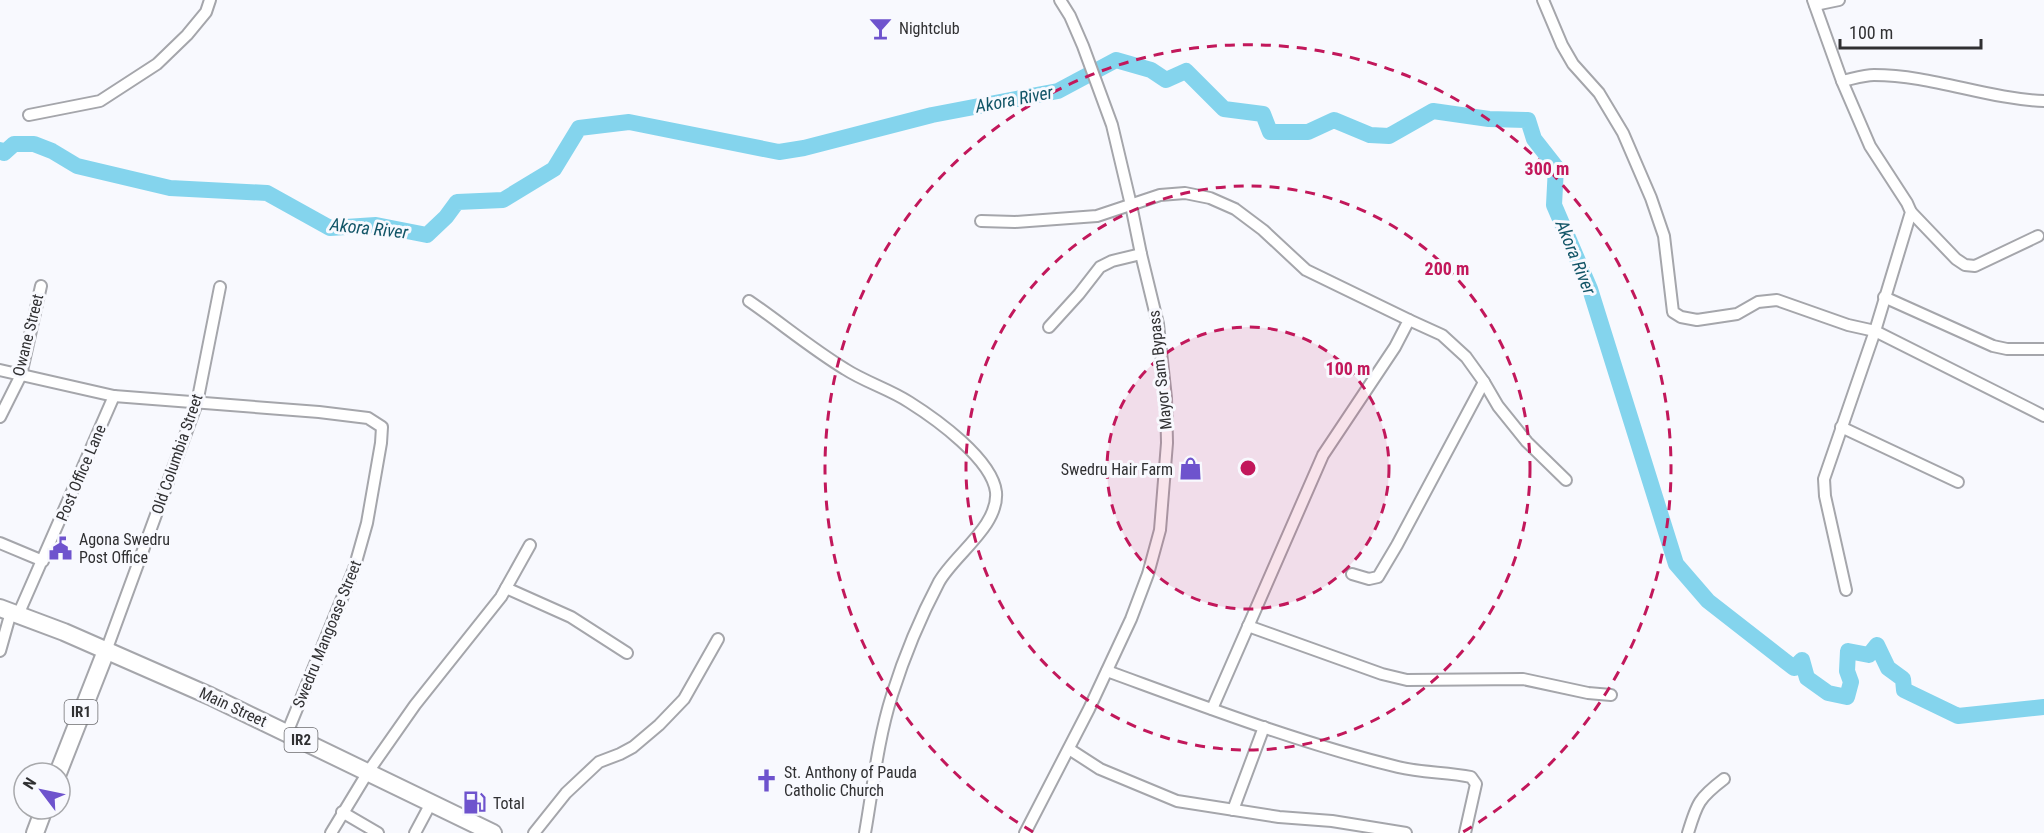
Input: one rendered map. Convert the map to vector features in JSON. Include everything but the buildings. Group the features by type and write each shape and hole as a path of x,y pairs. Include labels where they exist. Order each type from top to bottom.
{"main road":[{"name":"Main Street","path":"10,612 210,696 493,833"},
{"name":"IR1","path":"63,761 106,651"}],"street":[{"path":"30,115 100,101 157,64 187,35 206,12 210,0"},
{"name":"Mayor Sam Bypass","path":"1025,833 1107,671 1148,574 1160,530 1167,443 1166,398 1158,324 1112,125 1070,16 1060,0"},
{"path":"1543,0 1562,45 1573,64 1599,93 1623,133 1651,198 1664,236 1673,312 1681,317 1697,320 1737,314 1758,302 1777,300 1848,325 1875,331 2044,416"},
{"path":"1839,0 1814,2 1842,81 1870,146 1911,212 1965,265 1975,266 2038,236"},
{"path":"1842,81 1871,75 1923,79 2022,99 2044,101"},
{"path":"981,221 1097,216 1160,195 1185,194 1210,198 1235,209 1263,230 1306,270 1442,335 1466,357 1485,382 1498,406 1527,442 1566,480"},
{"path":"1845,590 1825,496 1824,479 1875,331 1911,212"},
{"path":"1049,327 1100,267 1112,261 1141,254"},
{"name":"Owane Street","path":"0,417 21,375 41,286"},
{"name":"Old Columbia Street","path":"106,651 197,403 220,287"},
{"path":"1884,297 1993,346 2007,349 2044,349"},
{"path":"748,301 845,370 910,402 964,442 987,472 996,492 993,512 981,531 941,578 925,610 896,685 879,748 865,833"},
{"path":"1212,709 1323,455 1395,347 1409,320"},
{"path":"0,370 114,396 197,403"},
{"path":"1352,574 1369,579 1378,577 1485,382"},
{"name":"Post Office Lane","path":"0,651 10,612 43,561 114,396"},
{"name":"Swedru Mangoase Street","path":"197,403 368,418 382,427 367,523 354,569 287,733"},
{"path":"1841,427 1958,482"},
{"path":"0,543 43,561"},
{"path":"331,833 368,772 415,705 466,643 506,588 530,545"},
{"path":"506,588 571,617 627,653"},
{"path":"1248,626 1382,674 1407,680 1523,679 1588,693 1611,695"},
{"path":"534,833 566,792 599,762 633,747 684,699 718,639"},
{"path":"1107,671 1264,727 1401,768 1471,777 1476,784 1465,833"},
{"path":"1233,810 1264,727"},
{"path":"1069,749 1100,770 1177,801 1406,833"},
{"path":"1688,833 1695,808 1701,797 1724,779"},
{"path":"415,833 431,803"},
{"path":"342,812 378,833"}],"waterway":[{"name":"Akora River","path":"0,150 4,153 14,144 34,144 52,151 77,166 170,188 267,193 330,228 376,225 427,235 446,217 457,202 503,200 554,169 579,128 629,122 779,152 804,148 932,115 1058,91 1116,60 1151,70 1166,80 1186,71 1224,109 1263,114 1270,132 1308,132 1334,120 1370,135 1389,136 1433,111 1489,119 1528,120 1534,139 1556,167 1554,205 1590,289 1676,564 1708,601 1794,668 1802,660 1807,678 1828,693 1847,697 1851,682 1847,671 1848,651 1869,655 1877,645 1888,668 1903,679 1904,690 1958,716 2044,707"}],"place":[{"name":"Nightclub","path":"881,28"},
{"name":"Swedru Hair Farm","path":"1191,469"},
{"name":"Agona Swedru Post Office","path":"61,548"},
{"name":"St. Anthony of Pauda Catholic Church","path":"766,781"},
{"name":"Total","path":"475,803"}]}
